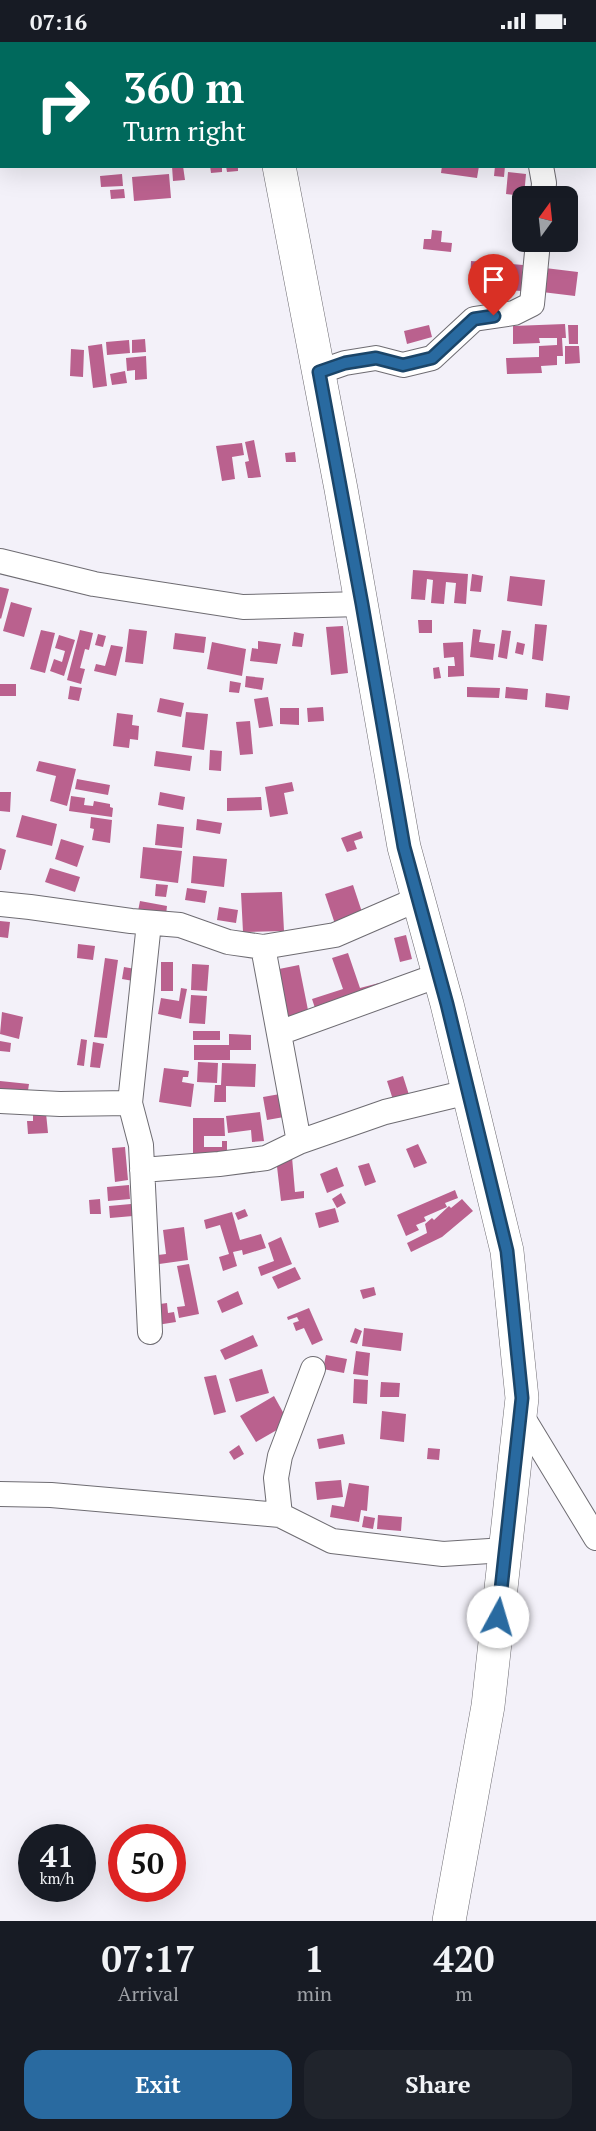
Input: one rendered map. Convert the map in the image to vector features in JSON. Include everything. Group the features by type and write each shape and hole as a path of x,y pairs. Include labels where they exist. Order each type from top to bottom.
{"main road":[{"path":"279,168 362,604 404,847 439,975 507,1251 522,1398 488,1706 449,1921"}],"street":[{"path":"541,168 544,186"},
{"path":"319,372 345,363 376,358 403,365 432,358 474,319 514,313 532,304 537,252"},
{"path":"0,561 94,584 243,607 318,607 362,604"},
{"path":"0,904 180,925 228,942 263,947 335,935 418,899"},
{"path":"149,923 130,1103 141,1145 150,1332"},
{"path":"263,947 299,1142"},
{"path":"279,1033 439,975"},
{"path":"142,1170 266,1158 299,1142 385,1112 468,1092"},
{"path":"0,1101 60,1104 130,1103"},
{"path":"280,1515 276,1478 280,1456 313,1369"},
{"path":"520,1413 596,1538"},
{"path":"0,1494 51,1495 280,1515 332,1541 443,1554 505,1550"}],"building":[{"path":"172,168 183,168 185,180 173,181"},
{"path":"210,168 222,168 222,172 211,173"},
{"path":"226,168 238,168 238,171 227,172"},
{"path":"442,168 479,168 477,178 441,173"},
{"path":"495,168 505,168 504,177 494,176"},
{"path":"508,172 526,174 525,186 512,186 512,195 506,194"},
{"path":"122,174 123,186 101,187 100,176"},
{"path":"169,174 171,198 134,201 132,177"},
{"path":"124,189 125,198 111,199 110,190"},
{"path":"432,230 442,231 441,242 452,243 451,252 423,249 424,239 431,239"},
{"path":"471,261 523,265 521,291 507,290 507,279 484,278 483,287 470,285"},
{"path":"545,268 578,272 575,296 542,292"},
{"path":"565,324 566,338 562,338 563,356 557,356 557,365 541,366 542,373 507,374 506,358 539,357 539,346 557,345 557,338 539,338 540,343 513,344 513,326"},
{"path":"429,325 432,337 407,344 404,331"},
{"path":"568,325 578,325 578,344 569,344"},
{"path":"145,339 146,352 132,353 132,340"},
{"path":"129,340 130,353 107,355 106,342"},
{"path":"102,344 107,386 93,388 88,346"},
{"path":"565,346 579,346 580,363 565,364"},
{"path":"71,349 84,350 83,377 70,376"},
{"path":"146,356 147,379 135,380 135,370 127,371 126,358"},
{"path":"125,371 127,383 112,385 110,374"},
{"path":"254,440 261,477 248,478 245,462 249,461 245,442"},
{"path":"242,443 244,455 232,457 235,479 222,481 216,446"},
{"path":"295,452 296,462 286,462 285,453"},
{"path":"413,570 468,574 466,604 454,603 456,583 446,582 444,604 431,603 433,580 427,579 425,600 411,599"},
{"path":"472,574 483,576 481,592 470,591"},
{"path":"510,576 545,580 542,606 507,601"},
{"path":"0,587 9,589 1,619 0,618"},
{"path":"11,602 32,608 24,637 3,631"},
{"path":"418,620 432,620 432,633 419,633"},
{"path":"535,624 547,625 543,661 532,659"},
{"path":"343,626 348,673 331,675 326,627"},
{"path":"129,629 147,631 143,664 125,662"},
{"path":"473,629 481,630 479,642 495,644 493,660 470,657"},
{"path":"41,630 55,633 45,673 30,669"},
{"path":"80,630 93,633 89,650 85,649 80,668 85,669 81,684 67,680"},
{"path":"502,630 511,631 507,659 498,657"},
{"path":"294,632 304,634 302,647 292,646"},
{"path":"175,633 206,637 204,653 173,649"},
{"path":"98,634 106,636 103,647 95,645"},
{"path":"59,635 75,640 64,676 50,671 54,659 62,662 65,651 55,648"},
{"path":"258,641 281,644 277,664 250,661 252,648 258,649"},
{"path":"212,642 246,649 242,676 207,669"},
{"path":"463,642 464,676 448,677 448,666 455,666 454,657 444,658 443,643"},
{"path":"517,642 525,644 523,655 515,653"},
{"path":"111,645 123,647 116,676 94,671 96,664 105,666"},
{"path":"439,667 441,678 434,679 433,668"},
{"path":"246,676 264,678 262,690 245,687"},
{"path":"230,681 241,683 239,693 229,692"},
{"path":"0,684 16,684 16,696 0,696"},
{"path":"70,686 82,688 79,701 68,699"},
{"path":"467,687 500,688 499,698 467,697"},
{"path":"506,687 528,689 527,700 505,698"},
{"path":"546,693 570,696 568,710 545,707"},
{"path":"268,697 273,726 259,728 254,699"},
{"path":"160,698 184,703 181,717 157,712"},
{"path":"323,707 324,721 308,722 307,708"},
{"path":"280,708 299,708 299,725 280,724"},
{"path":"186,712 208,714 204,750 182,747"},
{"path":"117,713 133,715 132,725 139,726 138,740 130,739 129,748 113,746"},
{"path":"250,721 253,754 240,755 236,722"},
{"path":"210,750 222,751 221,771 209,770"},
{"path":"156,751 192,756 190,771 154,766"},
{"path":"39,761 76,769 67,806 50,801 56,776 36,771"},
{"path":"77,779 110,785 108,795 75,789"},
{"path":"292,782 294,791 284,793 288,814 270,817 265,787"},
{"path":"0,792 11,792 10,812 0,811"},
{"path":"160,792 185,797 183,810 158,805"},
{"path":"71,796 85,798 84,805 93,806 94,801 110,804 113,808 112,817 69,811"},
{"path":"261,797 262,810 227,811 227,798"},
{"path":"22,815 57,824 52,846 16,837"},
{"path":"91,817 112,820 110,843 92,840 94,829 90,828"},
{"path":"197,819 222,823 220,834 196,830"},
{"path":"157,824 184,827 182,848 155,845"},
{"path":"361,831 363,838 354,841 357,849 347,852 341,838"},
{"path":"61,839 84,846 77,867 55,859"},
{"path":"143,847 182,851 178,883 140,878"},
{"path":"0,848 6,850 1,870 0,870"},
{"path":"193,856 227,859 224,887 191,883"},
{"path":"50,868 80,877 75,892 45,882"},
{"path":"156,884 168,885 166,897 155,896"},
{"path":"353,885 364,918 336,927 325,894"},
{"path":"187,888 207,891 205,903 185,900"},
{"path":"282,892 284,931 243,932 241,893"},
{"path":"140,901 167,906 166,915 138,911"},
{"path":"219,907 238,910 236,923 217,920"},
{"path":"0,921 10,922 8,938 0,937"},
{"path":"406,935 412,959 400,962 394,938"},
{"path":"78,944 95,946 93,960 77,958"},
{"path":"348,953 360,988 379,983 381,990 316,1011 312,999 343,989 332,958"},
{"path":"105,958 118,960 107,1038 94,1037"},
{"path":"161,962 173,962 173,991 161,991"},
{"path":"192,964 209,965 207,991 191,990"},
{"path":"299,965 309,1015 285,1020 274,970"},
{"path":"124,967 141,970 139,982 122,979"},
{"path":"181,988 187,989 181,1019 158,1014 161,998 179,1001"},
{"path":"191,995 207,996 205,1024 189,1023"},
{"path":"2,1012 23,1017 19,1039 0,1034"},
{"path":"193,1031 220,1031 220,1040 193,1040"},
{"path":"229,1034 251,1035 251,1050 230,1050 230,1060 194,1060 194,1045 229,1045"},
{"path":"81,1039 87,1040 84,1066 77,1065"},
{"path":"0,1041 11,1043 10,1052 0,1051"},
{"path":"93,1042 104,1044 100,1068 90,1067"},
{"path":"198,1062 218,1063 217,1083 197,1082"},
{"path":"222,1063 256,1064 255,1087 226,1086 226,1102 214,1102 215,1085 221,1085"},
{"path":"164,1068 189,1071 188,1077 183,1077 182,1082 194,1084 191,1107 159,1102"},
{"path":"403,1076 410,1098 394,1103 387,1081"},
{"path":"0,1081 29,1084 27,1097 0,1094"},
{"path":"280,1094 284,1117 267,1120 263,1097"},
{"path":"260,1112 264,1141 252,1142 251,1130 228,1133 226,1116"},
{"path":"33,1113 46,1113 48,1133 28,1134 27,1121 33,1121"},
{"path":"193,1118 224,1118 225,1136 204,1136 204,1147 222,1147 222,1141 227,1141 227,1154 193,1154"},
{"path":"418,1144 427,1163 414,1168 406,1149"},
{"path":"125,1147 128,1180 115,1182 112,1148"},
{"path":"292,1157 295,1192 304,1191 304,1198 281,1201 276,1158"},
{"path":"369,1163 376,1182 365,1186 358,1166"},
{"path":"337,1167 344,1186 327,1193 320,1174"},
{"path":"129,1185 130,1199 108,1201 107,1187"},
{"path":"455,1190 458,1198 445,1203 447,1207 424,1217 426,1221 416,1225 419,1230 406,1236 397,1215"},
{"path":"341,1193 346,1203 337,1208 332,1199"},
{"path":"100,1199 101,1214 90,1214 89,1200"},
{"path":"462,1199 473,1211 442,1237 411,1252 407,1243 427,1233 425,1224"},
{"path":"131,1204 133,1216 110,1218 109,1206"},
{"path":"335,1208 339,1222 319,1228 315,1213"},
{"path":"245,1209 248,1216 238,1220 235,1213"},
{"path":"232,1212 240,1240 261,1234 266,1248 243,1255 242,1250 233,1252 237,1266 223,1271 219,1257 229,1254 220,1225 206,1229 204,1220"},
{"path":"184,1227 188,1260 152,1265 150,1256 166,1254 163,1230"},
{"path":"281,1237 292,1264 261,1276 258,1267 274,1261 268,1243"},
{"path":"189,1264 199,1314 179,1318 177,1307 185,1306 177,1266"},
{"path":"295,1267 301,1279 278,1289 272,1277"},
{"path":"374,1287 376,1295 363,1299 360,1290"},
{"path":"238,1291 243,1304 222,1313 217,1301"},
{"path":"167,1303 168,1313 174,1312 176,1322 157,1325 153,1305"},
{"path":"309,1308 323,1340 312,1345 304,1328 296,1331 293,1323 299,1321 297,1317 288,1320 287,1317"},
{"path":"355,1328 362,1331 357,1344 350,1342"},
{"path":"364,1328 403,1333 401,1351 362,1346"},
{"path":"253,1335 258,1346 225,1360 220,1350"},
{"path":"356,1351 370,1353 368,1376 353,1374"},
{"path":"326,1355 347,1359 344,1373 323,1369"},
{"path":"262,1369 269,1393 236,1402 229,1379"},
{"path":"216,1375 226,1412 214,1415 204,1377"},
{"path":"354,1379 368,1380 367,1404 353,1403"},
{"path":"381,1382 400,1383 399,1397 380,1397"},
{"path":"274,1396 289,1423 256,1442 240,1416"},
{"path":"382,1411 406,1414 404,1442 380,1439"},
{"path":"343,1434 345,1444 319,1449 317,1439"},
{"path":"239,1445 244,1454 234,1460 229,1452"},
{"path":"428,1448 440,1449 439,1460 427,1459"},
{"path":"341,1480 343,1497 317,1500 315,1482"},
{"path":"349,1483 369,1486 367,1511 361,1510 359,1522 330,1517 332,1505 344,1507"},
{"path":"378,1515 402,1517 401,1531 377,1529"},
{"path":"364,1516 375,1518 373,1529 362,1527"}],"route":[{"path":"494,316 474,319 432,358 403,365 376,358 345,363 319,372 404,847 447,1004 507,1251 522,1398 498,1617"}]}
